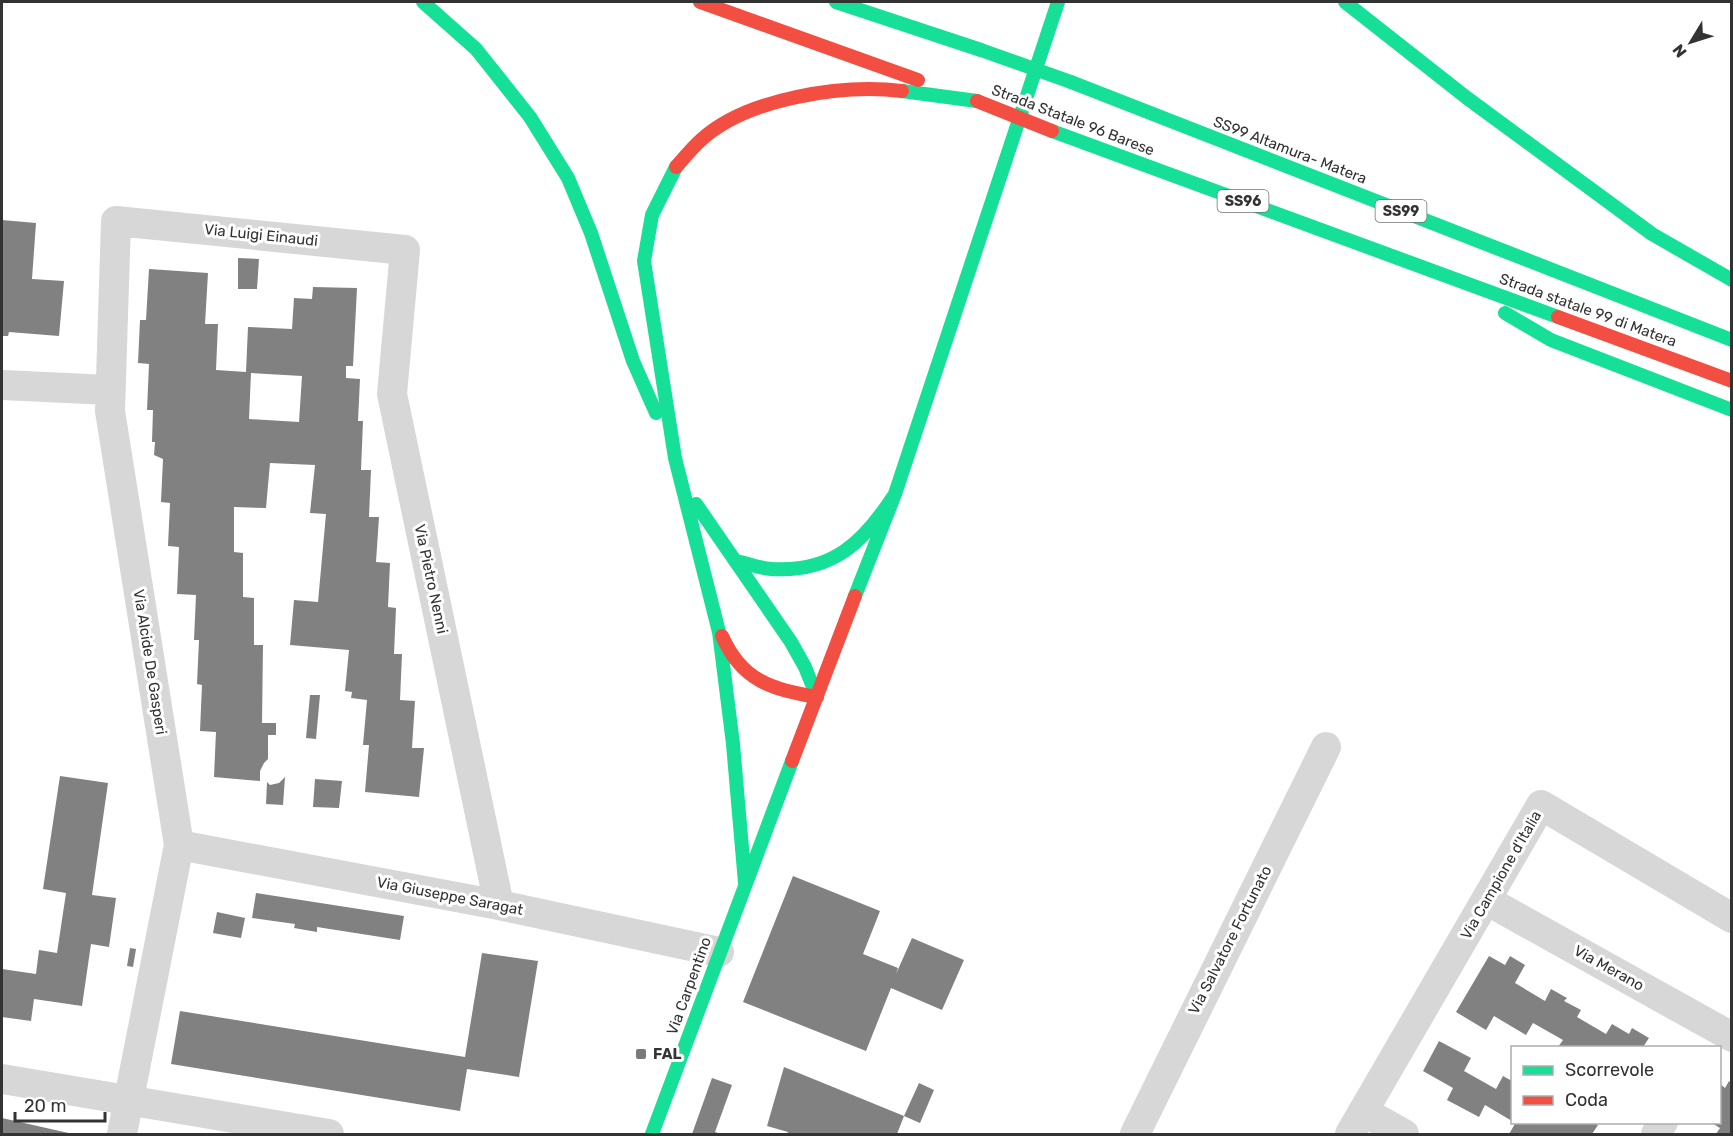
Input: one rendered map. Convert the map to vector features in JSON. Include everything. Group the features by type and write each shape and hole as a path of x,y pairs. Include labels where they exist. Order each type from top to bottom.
{"main road":[{"path":"423,2 476,49 530,117 568,178 591,233 633,361 675,458 719,632 734,744 745,883"},
{"name":"Strada Statale 96 Barese","path":"700,2 977,101 1052,131 1434,271"},
{"name":"SS99 Altamura- Matera","path":"836,2 1071,82 1731,340"},
{"path":"735,561 771,569 818,567 854,547 877,523 895,494 1058,2"},
{"path":"1345,2 1467,98 1652,234 1731,280"},
{"path":"1038,11 1042,50"},
{"path":"675,458 644,261 652,215 675,168 702,139 732,119 759,107 819,93 877,88 977,101"},
{"path":"1434,271 1551,340 1731,410"},
{"name":"Strada statale 99 di Matera","path":"1434,271 1731,381"},
{"path":"680,475 716,537 784,630 804,665 817,698"},
{"name":"Via Carpentino","path":"652,1134 745,883 895,494"},
{"path":"719,632 737,663 759,682 784,692 817,698"}],"street":[{"name":"Via Luigi Einaudi","path":"116,221 405,250"},
{"name":"Via Alcide De Gasperi","path":"116,221 110,411 179,845 122,1134"},
{"name":"Via Pietro Nenni","path":"405,250 392,394 499,905"},
{"path":"2,385 110,390"},
{"name":"Via Salvatore Fortunato","path":"1135,1134 1326,747"},
{"name":"Via Campione d'Italia","path":"1356,1123 1541,806 1731,918"},
{"name":"Via Giuseppe Saragat","path":"179,845 499,905 719,952"},
{"name":"Via Merano","path":"1486,900 1718,1038"},
{"path":"2,1078 329,1134"},
{"path":"1356,1123 1404,1134"}],"building":[{"path":"2,220 36,223 32,279 64,281 59,336 9,332 8,336 2,336"},
{"path":"238,258 259,259 257,289 238,289"},
{"path":"149,269 208,273 205,324 218,324 216,370 246,372 248,327 292,329 294,298 312,299 313,287 357,288 353,366 346,366 346,378 360,379 358,421 363,421 361,470 371,470 369,517 379,517 376,562 390,563 388,607 396,608 394,654 402,654 400,700 415,701 412,748 424,748 419,797 365,792 369,745 363,745 367,700 351,698 352,692 345,691 349,650 290,645 294,600 318,602 326,514 310,513 315,465 270,463 266,508 234,507 234,552 243,553 243,597 254,598 254,645 263,645 262,723 276,723 276,735 268,735 268,759 260,771 260,781 214,777 216,732 200,731 202,685 197,684 199,640 194,640 196,595 177,594 179,547 168,546 170,503 161,502 163,459 154,455 153,410 147,410 149,364 138,363 140,320 146,320","holes":["251,373 302,376 299,422 249,419"]},
{"path":"310,695 320,695 316,739 306,738"},
{"path":"60,776 108,783 92,895 116,898 109,947 91,944 82,1006 34,999 31,1021 2,1017 2,969 36,974 39,950 57,953 66,893 43,889"},
{"path":"285,777 283,805 266,804 267,782 270,785 279,783"},
{"path":"315,779 342,781 339,808 313,807"},
{"path":"793,876 880,911 863,954 898,968 896,974 912,938 964,960 942,1010 891,988 866,1051 743,1002"},
{"path":"256,893 404,916 400,940 317,927 317,932 294,928 295,924 252,918"},
{"path":"217,912 245,918 241,938 213,933"},
{"path":"130,948 136,949 133,967 127,966"},
{"path":"482,953 538,961 519,1077 467,1069 460,1111 171,1064 180,1011 465,1057"},
{"path":"1489,956 1505,965 1510,956 1525,965 1515,983 1545,1001 1551,989 1567,998 1564,1001 1581,1010 1577,1017 1606,1034 1612,1024 1629,1034 1632,1028 1649,1038 1644,1046 1559,1046 1563,1040 1533,1023 1526,1035 1494,1016 1486,1030 1456,1012"},
{"path":"1439,1041 1471,1058 1464,1071 1496,1089 1503,1076 1511,1080 1511,1120 1485,1105 1479,1117 1447,1100 1453,1088 1423,1071"},
{"path":"784,1067 904,1116 897,1134 787,1134 788,1132 767,1126"},
{"path":"712,1078 732,1085 715,1132 721,1134 692,1134"},
{"path":"1729,1081 1731,1083 1731,1134 1716,1134 1720,1128 1713,1124 1721,1124 1721,1085 1725,1088"},
{"path":"919,1083 934,1090 920,1123 904,1116"},
{"path":"2,1118 73,1134 2,1134"},
{"path":"1515,1124 1598,1125 1592,1134 1509,1134"}],"traffic: fast":[{"path":"423,2 476,49 530,117 568,178 591,233 633,361 656,413"},
{"path":"836,2 981,50"},
{"path":"855,596 895,494 1058,2"},
{"path":"1345,2 1467,98 1652,234 1732,280"},
{"path":"981,50 1071,82"},
{"path":"1071,82 1732,340"},
{"path":"902,91 977,101"},
{"path":"1052,131 1558,317"},
{"path":"676,167 652,215 644,261 675,458 719,632 733,744 745,883"},
{"path":"1505,313 1551,340 1732,410"},
{"path":"735,561 771,569 793,569 829,560 858,540 871,527 895,494"},
{"path":"696,504 791,642 805,667 817,697"},
{"path":"652,1134 792,761"}],"traffic: jam":[{"path":"700,2 918,80"},
{"path":"676,167 698,143 720,126 769,104 824,92 878,89 902,91"},
{"path":"977,101 1052,131"},
{"path":"1558,317 1732,381"},
{"path":"792,761 855,596"},
{"path":"722,636 730,651 749,673 772,686 817,697"}],"place":[{"name":"FAL","path":"641,1054"}]}
